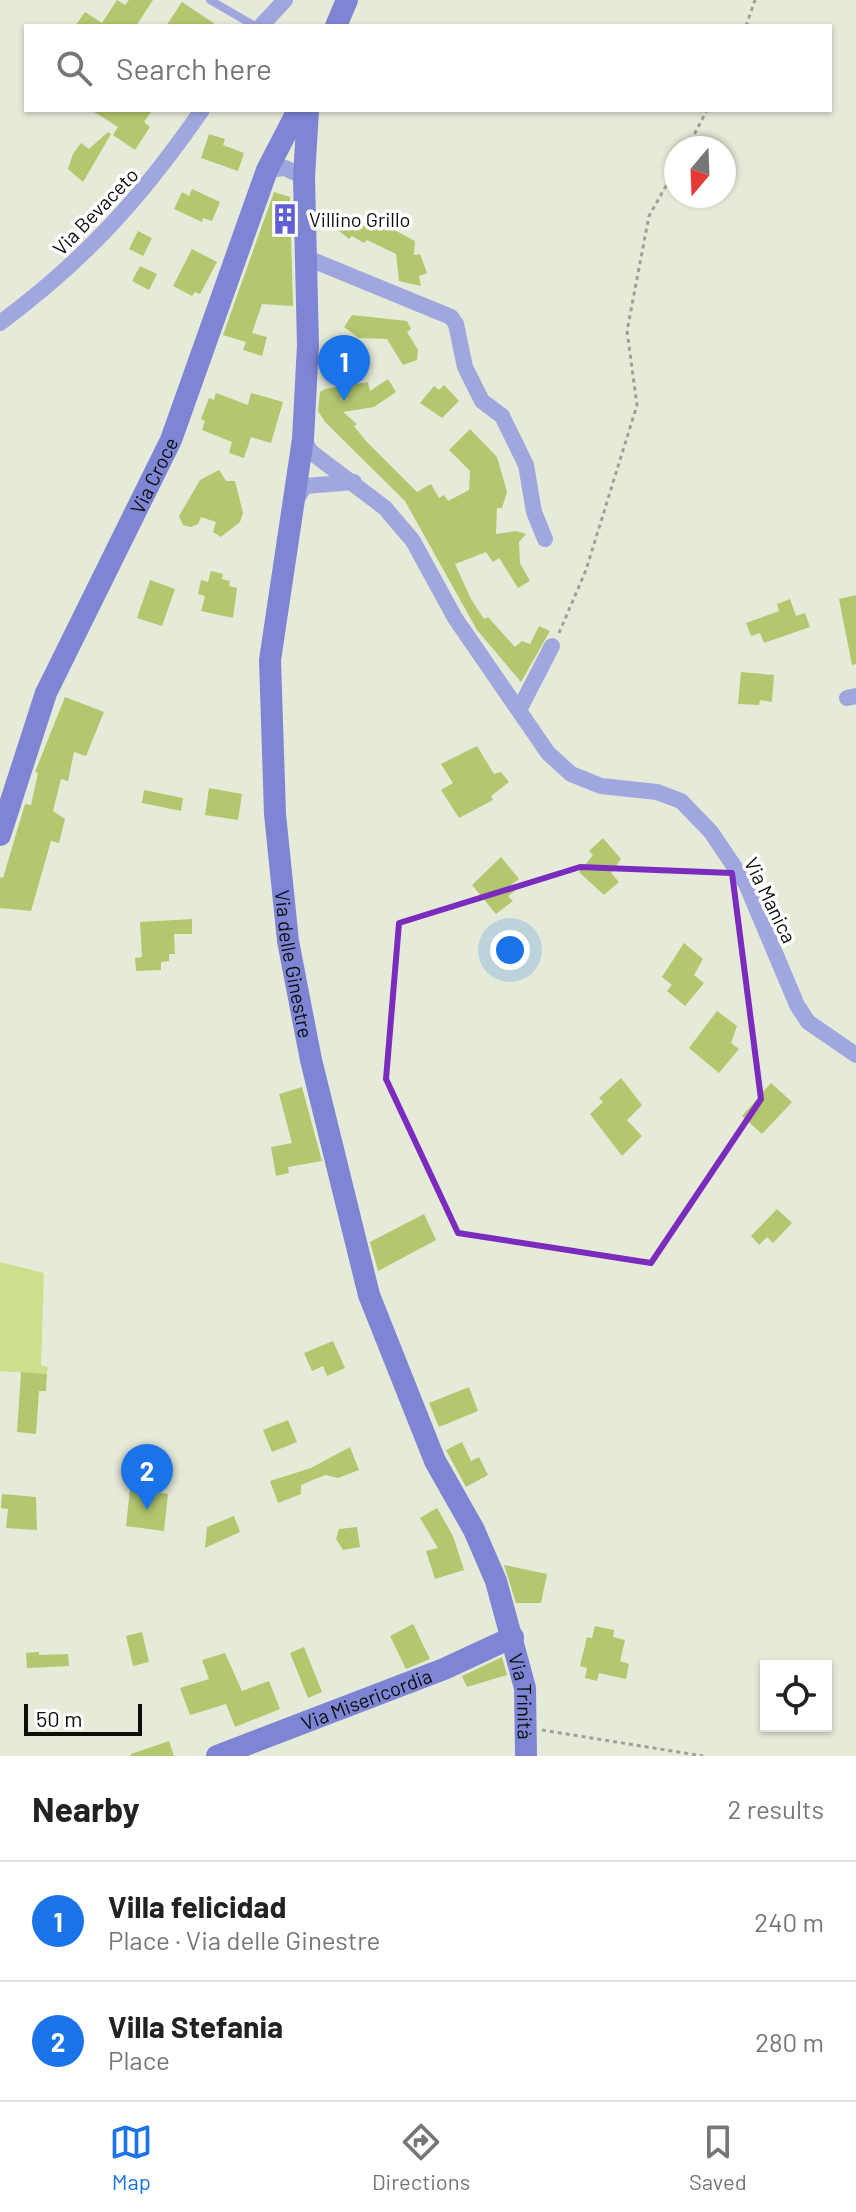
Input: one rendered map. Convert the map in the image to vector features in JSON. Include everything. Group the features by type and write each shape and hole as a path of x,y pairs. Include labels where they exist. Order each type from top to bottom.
{"street":[{"path":"260,24 285,0"},
{"path":"337,24 347,0"},
{"name":"Via Bevaceto","path":"0,323 43,291 104,236 154,179 201,112"},
{"name":"Via Croce","path":"0,835 46,693 171,440 267,170 297,112"},
{"name":"Via delle Ginestre","path":"308,112 304,177 308,345 303,439 270,660 275,814 288,941 308,1045 369,1295 435,1461 474,1530 496,1581 513,1637"},
{"path":"267,170 285,168 304,177"},
{"path":"305,257 451,317 456,324 465,367 482,401 502,416 526,465 534,512 545,539"},
{"name":"Via Manica","path":"303,439 311,452 385,508 413,541 455,618 548,753 571,774 601,786 657,792 681,801 711,832 746,884 797,1005 808,1022 856,1055"},
{"path":"291,505 305,486 354,482"},
{"path":"519,710 552,646"},
{"name":"Via Trinità","path":"513,1637 525,1688 526,1756"},
{"name":"Via Misericordia","path":"217,1756 444,1669 513,1637"}],"lane":[{"path":"210,0 254,24"}],"path":[{"path":"747,24 755,0"},
{"path":"693,136 706,112"},
{"path":"552,646 586,570 637,405 627,331 649,216 664,189"},
{"path":"526,1728 703,1756"}],"highlighted area":[{"path":"580,867 732,873 761,1099 651,1263 458,1233 386,1079 399,923"}],"green space":[{"path":"0,1262 44,1273 41,1365 48,1367 47,1374 0,1371"}],"building":[{"path":"117,0 125,5 129,0 153,0 137,24 76,24 85,12 102,23"},
{"path":"182,2 215,24 167,24"},
{"path":"94,112 151,112 144,122 150,127 135,150 113,135 118,127"},
{"path":"108,132 111,134 83,182 68,169 73,154 81,143 89,149"},
{"path":"209,134 225,139 223,145 244,153 238,171 201,158"},
{"path":"192,189 220,202 212,221 203,218 202,222 174,209 182,192 189,196"},
{"path":"274,192 290,197 293,306 262,304 252,333 267,337 262,356 243,350 246,342 223,335"},
{"path":"336,215 385,225 415,241 414,255 420,254 427,273 419,276 421,286 399,281 396,254 367,240 364,243 352,236 349,239 329,223"},
{"path":"138,231 152,238 143,256 129,249"},
{"path":"192,249 217,262 200,294 195,292 192,296 173,286"},
{"path":"140,266 157,274 149,290 132,281"},
{"path":"352,315 407,321 411,329 407,332 418,350 417,360 403,365 387,339 359,338 344,327"},
{"path":"388,379 396,392 374,407 343,412 357,424 354,426 366,441 417,492 431,484 439,498 444,495 448,501 469,490 470,471 449,450 470,429 497,457 507,492 502,508 497,508 496,534 516,531 526,534 519,542 520,563 530,581 518,588 499,558 493,562 486,552 455,564 484,619 488,617 515,647 522,641 530,644 539,626 550,631 521,682 477,630 405,501 325,422 318,411 320,392 325,389 368,382 370,391"},
{"path":"444,385 459,401 442,418 420,403 434,386 439,390"},
{"path":"216,393 248,405 251,393 283,402 271,443 251,437 244,458 229,453 232,442 202,430 205,421 201,419 209,398 214,400"},
{"path":"219,470 226,481 235,481 243,513 240,522 221,537 213,532 216,522 201,517 198,524 191,527 183,525 179,516 200,480"},
{"path":"211,571 223,574 222,579 230,581 229,586 237,588 233,618 201,611 205,596 198,594 201,580 208,582"},
{"path":"150,580 175,589 162,626 137,618"},
{"path":"856,595 856,664 852,665 839,599"},
{"path":"790,599 796,616 805,613 810,627 764,643 760,633 751,636 746,623 779,611 777,604"},
{"path":"741,672 774,675 772,702 760,700 759,705 738,704"},
{"path":"65,697 104,712 86,756 74,752 68,781 61,779 53,811 65,819 59,843 51,841 31,911 0,908 0,877 3,878 25,804 31,805 38,773 35,772"},
{"path":"477,746 494,774 501,772 509,782 491,796 493,800 459,818 441,790 453,783 441,764"},
{"path":"209,788 242,794 238,820 205,815"},
{"path":"144,790 183,798 181,811 142,803"},
{"path":"603,838 621,859 611,873 619,882 604,895 579,872 593,855 589,851"},
{"path":"501,857 519,879 511,885 515,891 508,896 513,901 496,914 472,885"},
{"path":"192,919 192,934 174,934 175,954 169,954 169,961 161,962 161,970 136,971 135,958 142,957 140,922"},
{"path":"684,943 703,959 694,975 704,983 685,1006 667,991 672,985 662,977"},
{"path":"717,1011 737,1026 731,1043 739,1049 719,1073 689,1048"},
{"path":"621,1078 642,1105 627,1120 642,1136 622,1156 590,1114 603,1102 599,1098"},
{"path":"771,1083 792,1102 762,1134 742,1116"},
{"path":"302,1087 322,1161 288,1167 289,1173 276,1176 271,1147 292,1143 279,1094"},
{"path":"777,1209 792,1223 773,1243 767,1237 759,1245 751,1236"},
{"path":"424,1214 436,1240 378,1271 370,1242"},
{"path":"333,1341 345,1368 327,1376 323,1366 312,1371 304,1353"},
{"path":"21,1372 47,1374 46,1391 39,1391 36,1434 17,1432"},
{"path":"469,1387 478,1411 439,1427 429,1403"},
{"path":"288,1420 297,1442 272,1452 263,1430"},
{"path":"462,1442 471,1461 479,1457 488,1475 466,1487 446,1450"},
{"path":"350,1447 359,1470 338,1478 326,1475 315,1479 301,1485 301,1494 278,1503 270,1481 311,1468"},
{"path":"130,1490 168,1494 164,1531 126,1526"},
{"path":"2,1494 36,1497 37,1530 6,1528 8,1509 1,1508"},
{"path":"437,1508 453,1536 464,1570 435,1579 426,1551 438,1548 420,1518"},
{"path":"234,1516 240,1532 205,1548 207,1527"},
{"path":"357,1527 360,1547 343,1550 336,1539 339,1529"},
{"path":"504,1565 547,1574 541,1603 516,1603"},
{"path":"413,1624 430,1659 406,1669 390,1636"},
{"path":"595,1626 614,1630 613,1637 625,1640 620,1661 629,1664 626,1679 599,1673 597,1681 585,1678 587,1668 580,1666 587,1637 592,1638"},
{"path":"142,1632 149,1662 133,1666 126,1636"},
{"path":"304,1647 322,1692 308,1698 290,1653"},
{"path":"39,1652 39,1655 68,1654 69,1666 27,1668 26,1653"},
{"path":"225,1653 242,1691 269,1681 280,1709 235,1727 226,1704 190,1715 180,1688 209,1679 202,1660"},
{"path":"502,1657 507,1675 467,1687 462,1676"},
{"path":"169,1741 174,1756 131,1756 131,1754"}],"place":[{"name":"Villino Grillo","path":"285,219"},
{"name":"Villa felicidad","path":"344,401"},
{"name":"Villa Stefania","path":"147,1510"}]}
